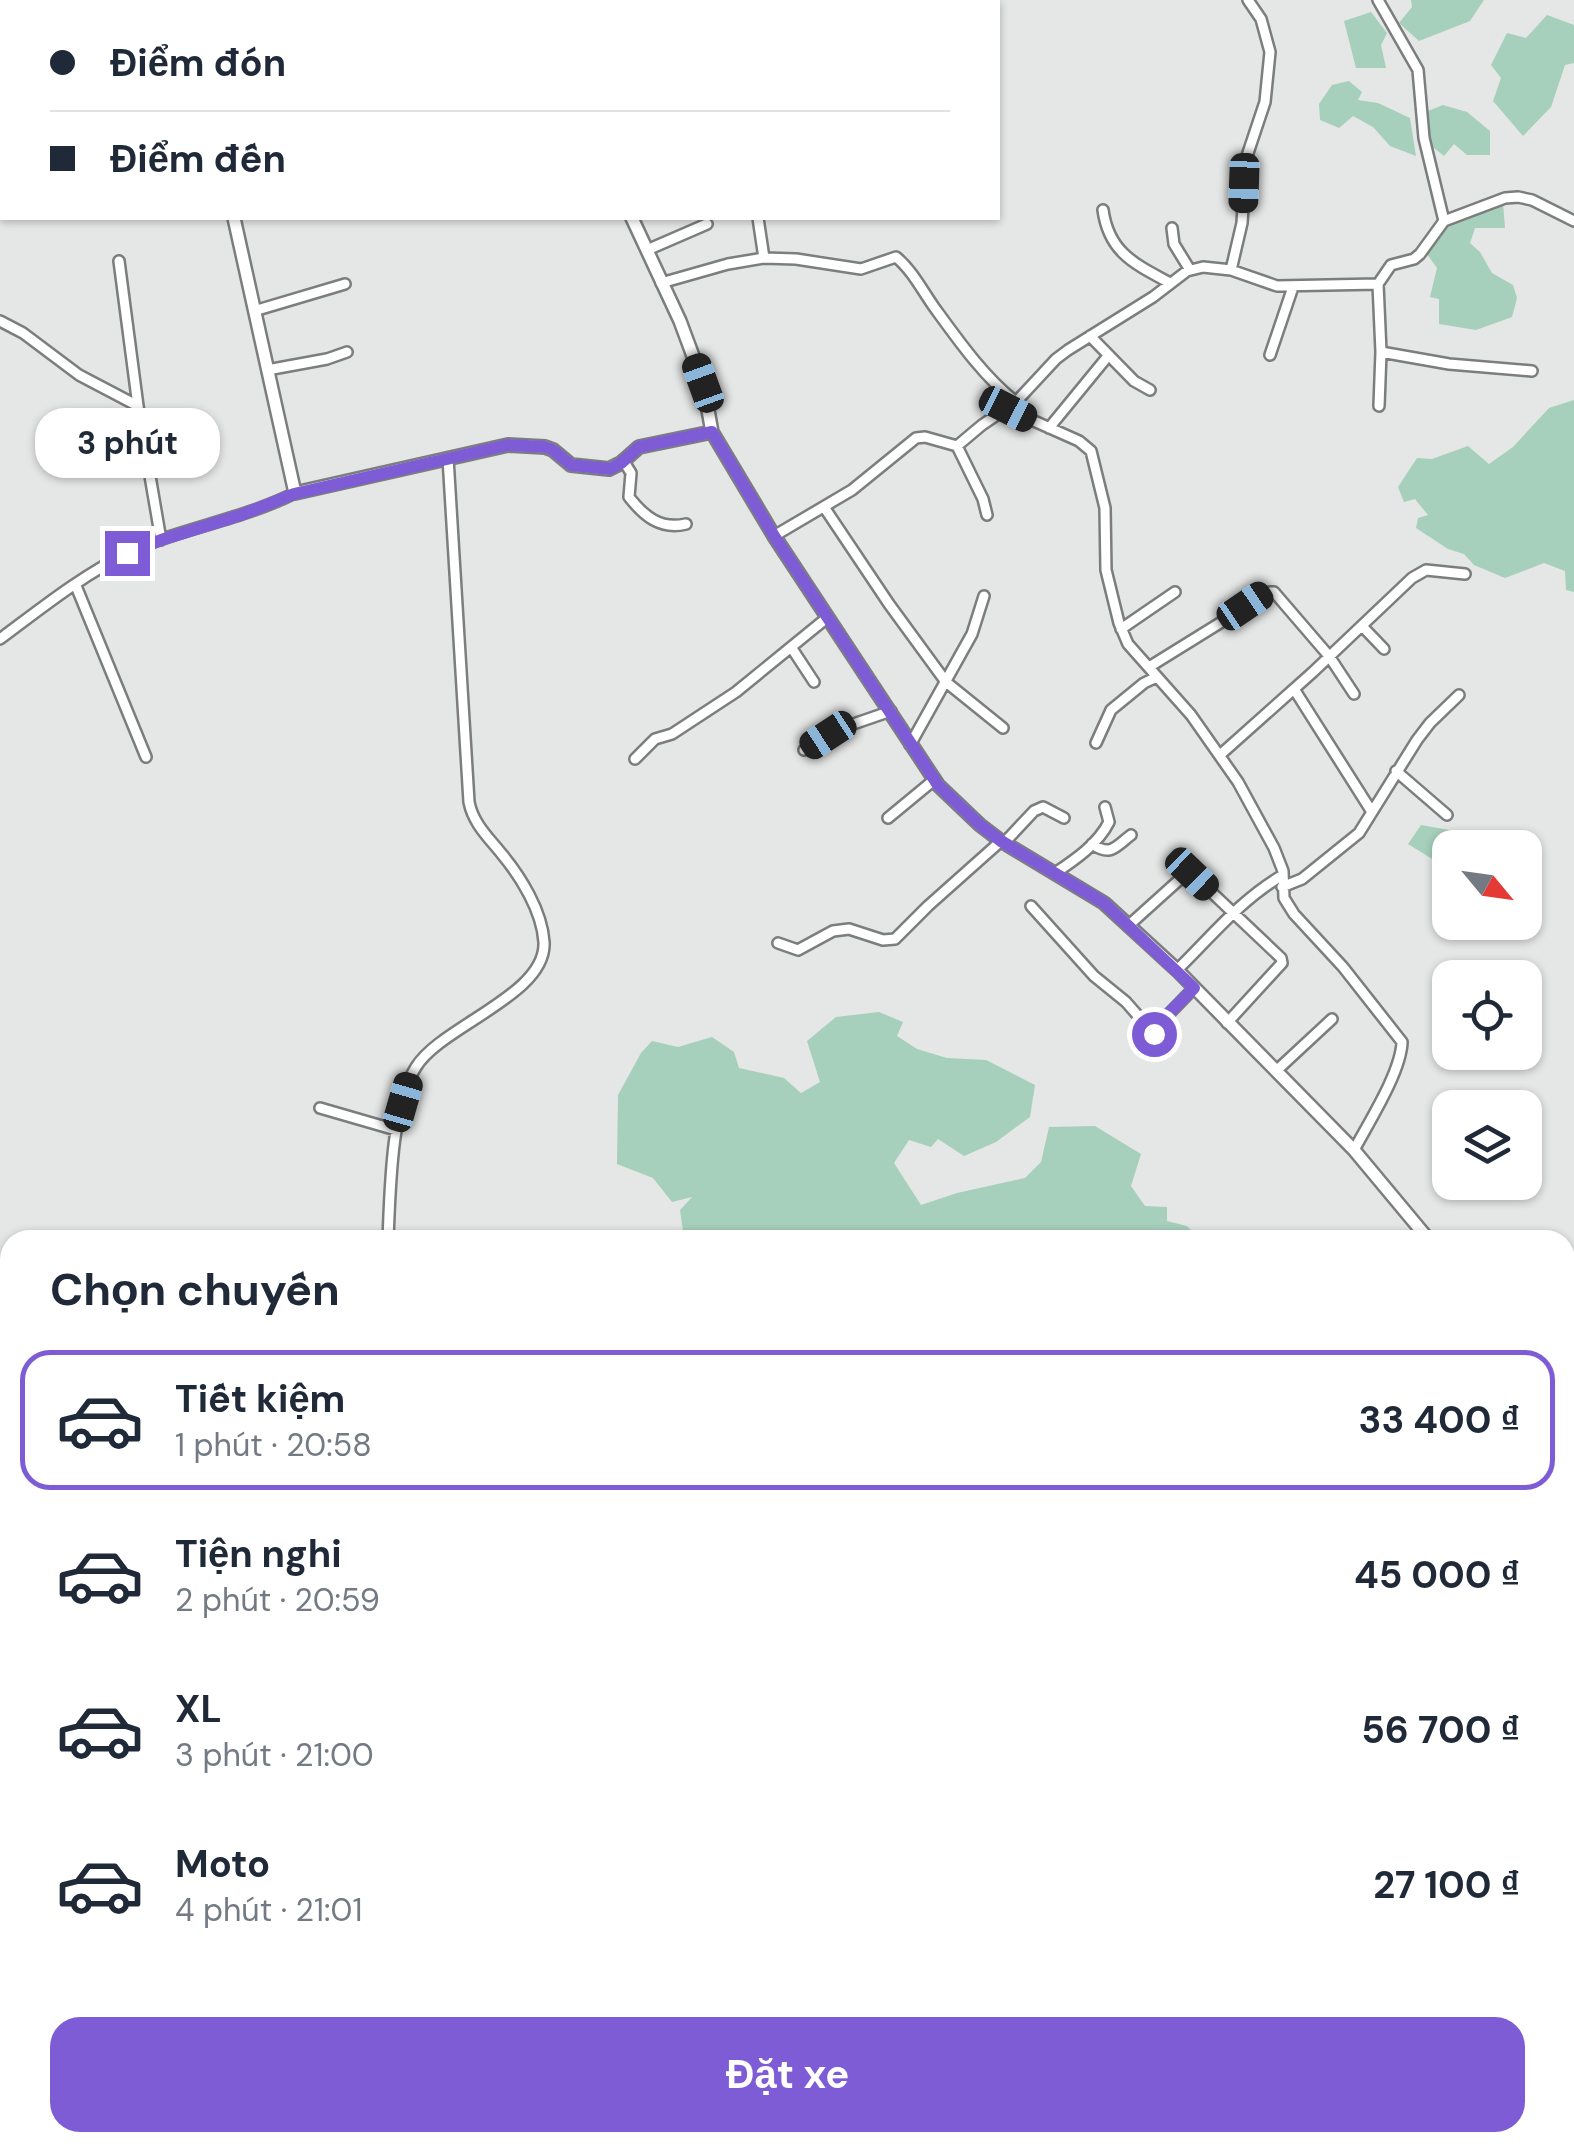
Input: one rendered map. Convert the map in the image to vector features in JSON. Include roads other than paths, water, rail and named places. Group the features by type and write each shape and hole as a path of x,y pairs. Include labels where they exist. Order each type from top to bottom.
{"street":[{"path":"1231,270 1242,222 1246,159 1265,102 1270,52 1261,19 1248,0"},
{"path":"1378,0 1418,70 1424,138 1444,221"},
{"path":"1378,406 1378,284 1391,266 1420,254 1444,221 1485,204 1518,196 1574,221"},
{"path":"1103,210 1109,234 1121,252 1170,284"},
{"path":"234,220 294,494"},
{"path":"633,220 680,321 703,383 712,432 774,536 934,780 1002,842 1104,903 1354,1150 1420,1230"},
{"path":"758,220 764,258"},
{"path":"647,250 707,224"},
{"path":"1172,228 1174,244 1190,270"},
{"path":"661,282 764,258 860,268 896,258 1012,405 1091,450 1105,508 1106,570 1128,644 1191,715 1220,756 1265,831 1281,866 1284,898 1294,914 1344,967 1402,1042 1400,1057 1354,1150"},
{"path":"120,262 138,406 161,540"},
{"path":"957,446 1012,405 1056,359 1190,270 1231,270 1261,282 1293,287 1378,284"},
{"path":"254,311 345,284"},
{"path":"1270,356 1293,287"},
{"path":"0,321 23,333 78,375 138,406"},
{"path":"1090,336 1134,381 1150,390"},
{"path":"267,370 347,352"},
{"path":"1381,352 1449,364 1532,371"},
{"path":"1049,428 1108,356"},
{"path":"0,640 127,553 294,494 508,445 545,447 571,465 598,469 619,464 639,447 712,432"},
{"path":"774,536 864,481 916,438 925,437 957,446 987,515"},
{"path":"389,1230 396,1130 409,1080 418,1062 520,986 542,962 544,946 539,919 526,890 512,866 474,820 469,802 448,458"},
{"path":"619,464 631,474 629,497 648,519 676,526 686,524"},
{"path":"824,507 946,682 1003,728"},
{"path":"1220,756 1421,572 1465,574"},
{"path":"76,586 146,757"},
{"path":"1121,630 1175,592"},
{"path":"1149,667 1274,592 1329,656 1354,694"},
{"path":"910,746 972,634 984,596"},
{"path":"635,759 655,740 672,734 736,692 828,617"},
{"path":"1362,626 1384,649"},
{"path":"791,647 814,682"},
{"path":"1096,744 1111,710 1157,677"},
{"path":"1294,689 1372,812"},
{"path":"1176,970 1260,888 1302,880 1360,834 1396,771 1430,724 1459,695"},
{"path":"804,750 836,730 891,711"},
{"path":"1396,771 1447,815"},
{"path":"888,818 934,780"},
{"path":"778,942 798,950 833,931 849,929 883,940 896,939 1034,811 1042,807 1064,818"},
{"path":"1055,873 1104,832 1109,822 1105,807"},
{"path":"1092,844 1108,851 1131,835"},
{"path":"1128,926 1189,872 1234,913 1282,962 1227,1023"},
{"path":"1030,906 1154,1034"},
{"path":"1142,1046 1194,988"},
{"path":"1276,1071 1332,1019"},
{"path":"320,1108 396,1130"}]}
